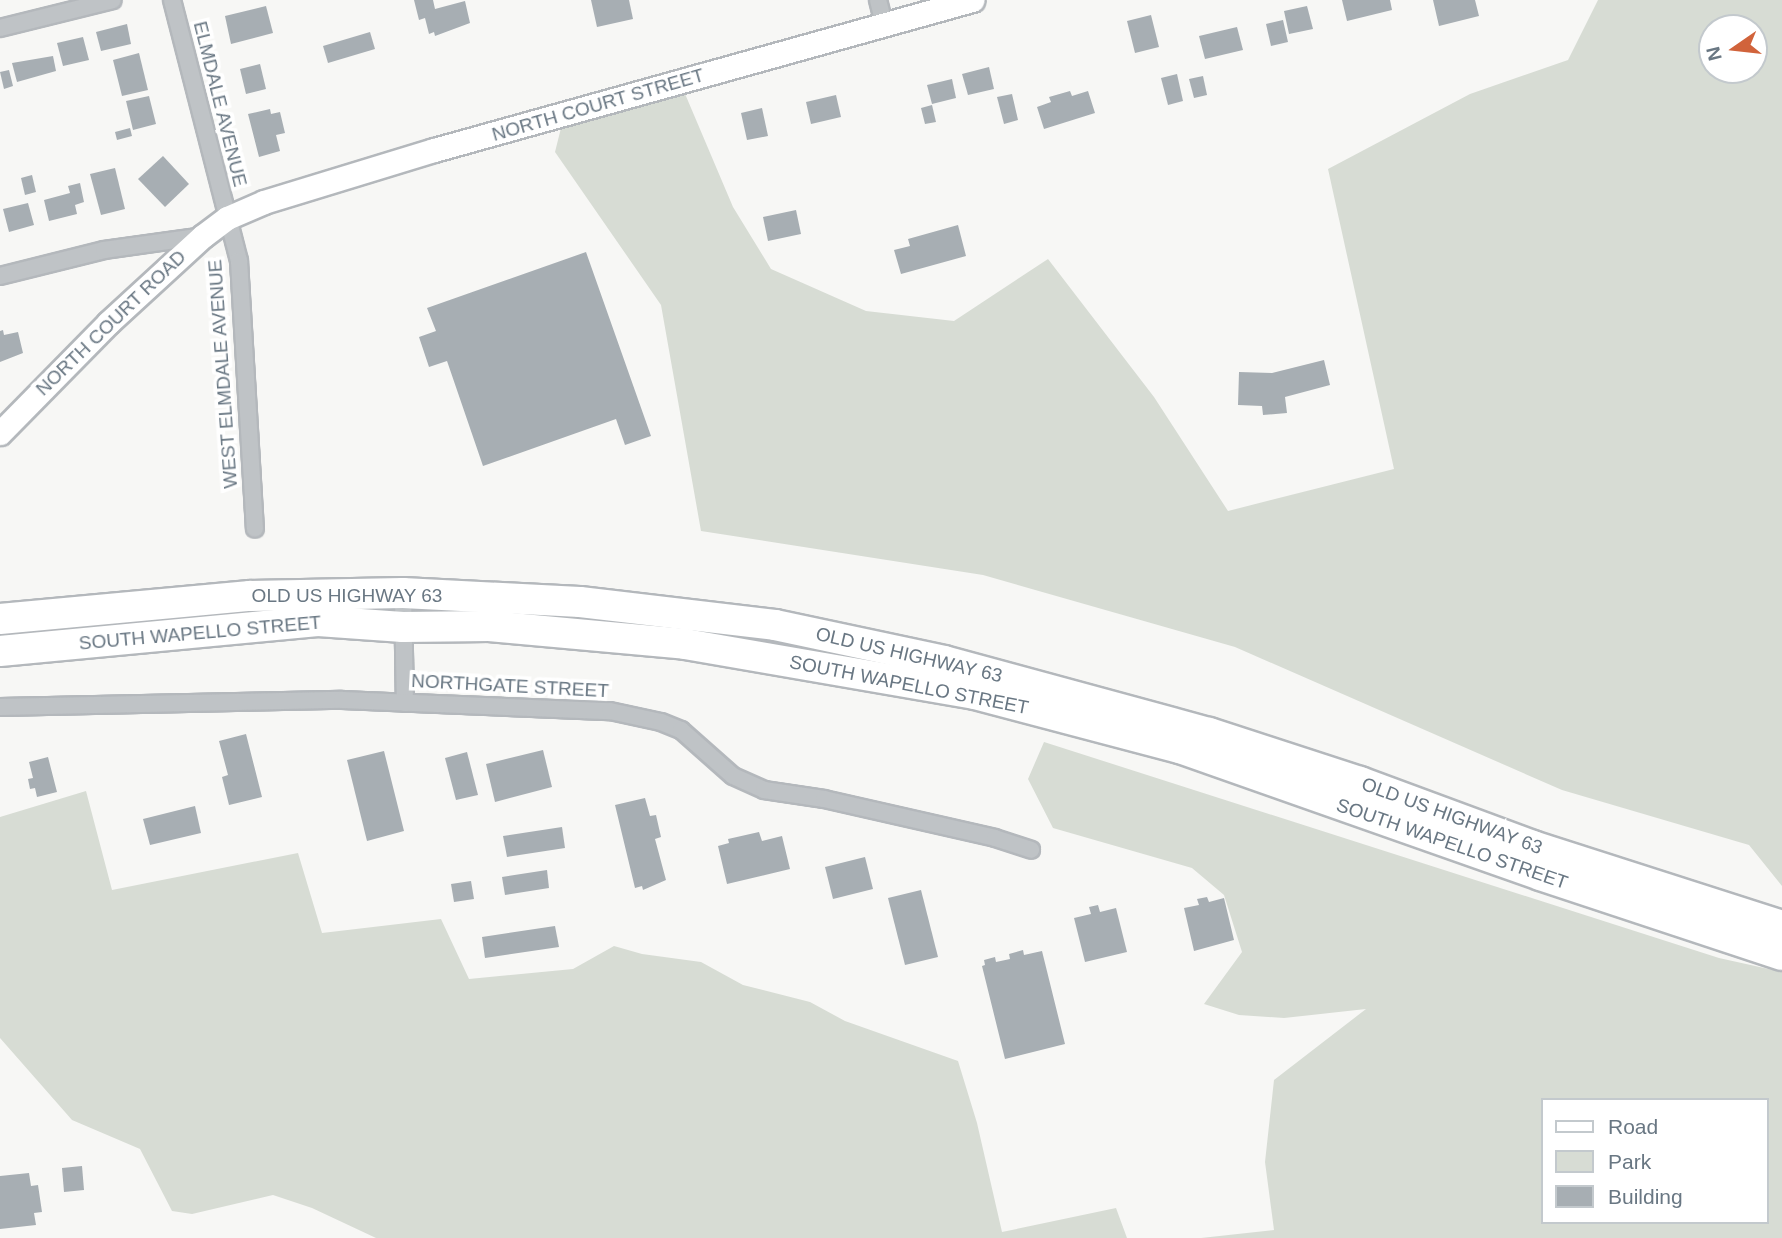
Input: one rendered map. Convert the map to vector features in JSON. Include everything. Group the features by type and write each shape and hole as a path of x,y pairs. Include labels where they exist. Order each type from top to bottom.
{"highway":[{"name":"OLD US HIGHWAY 63","path":"0,619 250,596 402,593 580,602 775,625 944,661 1209,733 1360,782 1533,846 1782,926"},
{"name":"SOUTH WAPELLO STREET","path":"0,651 318,621 403,626 489,625 685,644 975,694 1180,748 1540,875 1782,955"}],"main road":[{"name":"NORTH COURT STREET","path":"227,218 296,190 972,0"},
{"name":"NORTH COURT ROAD","path":"0,433 108,323 203,236 227,218"}],"street":[{"path":"0,28 113,0"},
{"name":"ELMDALE AVENUE","path":"172,0 227,218"},
{"path":"878,0 884,24"},
{"name":"WEST ELMDALE AVENUE","path":"227,218 239,261 255,529"},
{"path":"0,276 104,250 203,236"},
{"path":"402,593 405,702"},
{"name":"NORTHGATE STREET","path":"0,707 342,700 610,711 661,722 681,730 733,776 764,790 836,802 995,838 1031,850"}],"green space":[{"path":"1598,0 1782,0 1782,886 1749,845 1562,790 1235,647 983,575 701,531 661,305 555,152 564,116 680,82 733,207 771,269 866,311 954,321 1048,259 1154,397 1228,511 1394,469 1328,169 1470,94 1568,60"},
{"path":"1044,742 1719,958 1782,972 1782,1238 1201,1238 1274,1230 1265,1162 1274,1080 1366,1009 1284,1018 1239,1015 1204,1004 1242,952 1224,895 1192,868 1053,828 1028,779"},
{"path":"86,791 112,890 298,853 322,933 441,919 469,979 573,969 614,946 642,954 701,962 743,985 810,1002 845,1021 958,1061 977,1123 1002,1232 1116,1208 1127,1238 376,1238 312,1208 273,1195 192,1214 172,1211 140,1149 72,1120 0,1038 0,817"}],"building":[{"path":"414,0 433,0 435,9 465,1 470,23 435,36 434,32 429,34 425,18 419,20"},
{"path":"591,0 629,0 633,19 597,27"},
{"path":"1342,0 1390,0 1392,10 1347,21"},
{"path":"1433,0 1475,0 1479,16 1439,26"},
{"path":"266,6 273,33 231,44 225,16"},
{"path":"1307,6 1313,29 1289,34 1284,11"},
{"path":"1151,15 1159,47 1135,53 1127,21"},
{"path":"1283,20 1288,42 1271,46 1266,24"},
{"path":"127,24 131,44 101,51 96,32"},
{"path":"1237,27 1243,50 1205,59 1199,36"},
{"path":"370,32 375,49 328,63 323,46"},
{"path":"83,37 89,60 63,66 57,43"},
{"path":"139,53 148,90 122,96 113,60"},
{"path":"53,56 56,71 17,82 12,63"},
{"path":"260,64 266,89 246,94 240,69"},
{"path":"989,67 994,89 968,95 962,74"},
{"path":"9,70 13,86 4,89 0,72"},
{"path":"1177,74 1183,101 1168,105 1161,78"},
{"path":"1203,76 1207,95 1194,98 1189,79"},
{"path":"952,79 956,98 932,104 927,85"},
{"path":"1070,91 1072,96 1088,91 1095,113 1044,129 1037,107 1051,102 1049,97"},
{"path":"1012,94 1018,120 1004,124 997,97"},
{"path":"836,95 841,117 811,124 806,102"},
{"path":"149,96 156,124 133,130 126,101"},
{"path":"932,105 936,122 925,124 921,108"},
{"path":"762,108 768,136 747,140 741,113"},
{"path":"270,109 271,114 280,112 285,133 276,135 280,151 259,157 248,114"},
{"path":"130,128 132,136 117,140 115,132"},
{"path":"163,156 189,184 165,207 138,179"},
{"path":"115,168 125,209 101,215 90,174"},
{"path":"32,175 36,192 25,195 21,178"},
{"path":"80,183 84,202 75,205 77,214 49,221 44,200 70,193 68,186"},
{"path":"28,203 34,225 9,232 3,209"},
{"path":"796,210 801,234 768,241 763,217"},
{"path":"958,225 966,256 901,274 894,250 910,246 908,239"},
{"path":"586,252 651,436 625,445 616,419 483,466 447,361 429,367 419,337 436,331 427,308"},
{"path":"3,330 4,335 18,332 23,353 0,362 0,331"},
{"path":"1324,360 1330,385 1285,397 1287,413 1263,415 1262,406 1238,405 1239,372 1272,373"},
{"path":"246,734 262,797 229,805 222,777 228,775 219,741"},
{"path":"543,750 552,787 495,802 486,764"},
{"path":"384,751 404,831 367,841 347,760"},
{"path":"467,752 478,795 456,800 445,758"},
{"path":"48,757 57,792 37,797 35,788 30,789 28,779 33,778 29,762"},
{"path":"645,798 650,816 656,815 661,837 655,839 666,880 643,890 642,886 635,888 615,805"},
{"path":"195,806 201,833 150,845 143,819"},
{"path":"562,827 565,848 507,857 503,836"},
{"path":"759,832 762,841 782,836 790,869 727,884 718,846 729,843 728,839"},
{"path":"865,857 873,889 833,899 825,867"},
{"path":"547,870 549,888 505,895 502,877"},
{"path":"471,881 474,899 454,902 451,884"},
{"path":"921,890 938,957 905,965 888,898"},
{"path":"1207,897 1209,902 1224,898 1234,940 1194,951 1184,908 1199,905 1197,899"},
{"path":"1098,905 1100,912 1116,908 1127,952 1085,962 1074,918 1091,914 1089,907"},
{"path":"555,926 559,947 485,958 482,937"},
{"path":"1023,950 1024,955 1042,951 1065,1044 1005,1059 982,966 985,965 984,960 995,957 996,962 1010,959 1009,954"},
{"path":"82,1166 84,1190 64,1192 62,1168"},
{"path":"29,1173 31,1186 38,1185 42,1212 34,1213 36,1225 0,1229 0,1176"}]}
